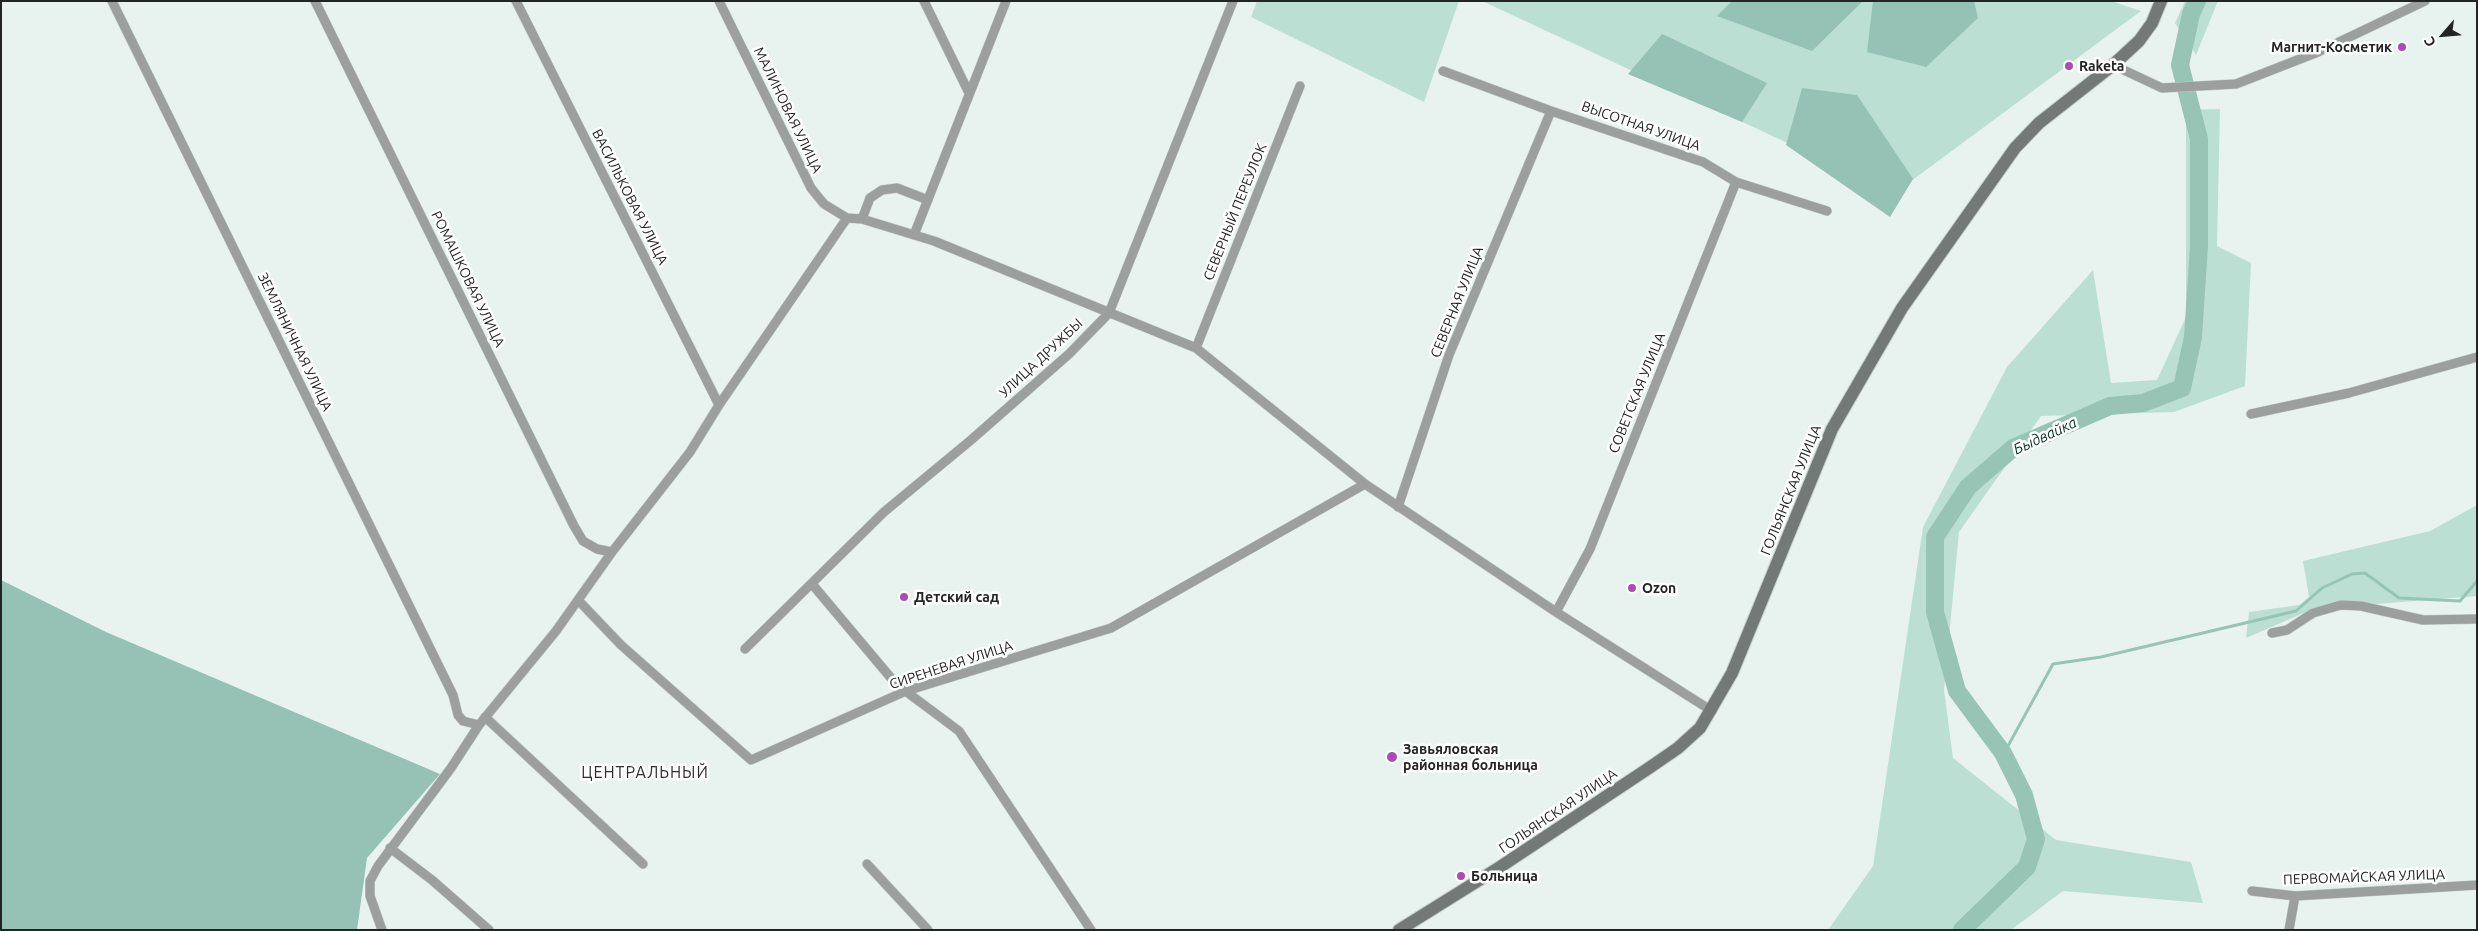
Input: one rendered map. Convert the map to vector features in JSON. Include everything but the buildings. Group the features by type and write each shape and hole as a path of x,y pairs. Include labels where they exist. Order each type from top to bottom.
{"main road":[{"name":"ГОЛЬЯНСКАЯ УЛИЦА","path":"1399,930 1500,867 1663,758 1700,728 1712,711 1732,673 1832,429 1902,308 2015,148 2039,123 2113,66 2139,41 2152,23 2161,1"}],"street":[{"name":"ЗЕМЛЯНИЧНАЯ УЛИЦА","path":"112,1 453,695 458,715 463,721 479,725"},
{"name":"РОМАШКОВАЯ УЛИЦА","path":"315,1 574,526 583,541 597,549 612,552"},
{"name":"ВАСИЛЬКОВАЯ УЛИЦА","path":"516,1 719,405"},
{"name":"МАЛИНОВАЯ УЛИЦА","path":"719,1 811,188 824,204 847,218"},
{"path":"924,1 969,93"},
{"path":"914,235 1006,1"},
{"name":"УЛИЦА ДРУЖБЫ","path":"745,649 884,512 1069,354 1110,313 1233,1"},
{"path":"2113,66 2162,88 2236,84 2318,52 2424,1"},
{"name":"ВЫСОТНАЯ УЛИЦА","path":"1443,71 1551,111 1703,162 1736,182 1828,211"},
{"name":"СЕВЕРНЫЙ ПЕРЕУЛОК","path":"1196,348 1300,86"},
{"name":"СЕВЕРНАЯ УЛИЦА","path":"1398,507 1449,355 1551,111"},
{"name":"СОВЕТСКАЯ УЛИЦА","path":"1556,612 1590,549 1736,182"},
{"path":"862,219 870,198 882,190 898,188 928,200"},
{"path":"382,930 370,896 370,881 390,848 451,768 485,717 578,600 612,552 690,452 719,405 847,218 862,219 914,235 1196,348 1365,484 1556,612 1712,711"},
{"path":"2251,414 2349,393 2477,357"},
{"name":"СИРЕНЕВАЯ УЛИЦА","path":"578,600 621,645 751,760 906,691 1112,628 1365,484"},
{"path":"812,584 896,684 959,731 1091,930"},
{"path":"2272,633 2287,630 2313,613 2341,605 2361,606 2423,620 2477,619"},
{"path":"485,717 643,864"},
{"path":"390,848 432,880 489,930"},
{"path":"867,864 928,930"},
{"name":"ПЕРВОМАЙСКАЯ УЛИЦА","path":"2252,891 2295,896 2477,885"},
{"path":"2289,930 2295,896"}],"green space":[{"path":"1257,1 1459,1 1424,102 1251,17"},
{"path":"1482,1 2111,1 2141,11 1895,193"},
{"path":"1732,1 1863,1 1812,51 1717,16"},
{"path":"1873,1 1974,1 1978,18 1926,67 1867,52"},
{"path":"2185,1 2218,1 2196,55 2175,23"},
{"path":"1662,34 1767,83 1742,122 1628,74"},
{"path":"1802,88 1857,95 1913,179 1890,217 1786,145"},
{"path":"2220,109 2217,246 2251,263 2245,386 2174,412 2041,416 1959,532 1944,690 1953,758 2056,840 2191,862 2203,903 2063,891 2011,930 1828,930 1873,866 1923,527 2007,367 2093,270 2111,383 2157,380 2186,317 2186,110"},
{"path":"2477,505 2477,596 2313,609 2246,638 2249,612 2299,605 2309,597 2303,561 2430,531"},
{"path":"1,580 106,632 440,774 367,858 357,930 1,930"}],"waterway":[{"name":"Быдвайка","path":"1962,930 2027,867 2036,839 2024,795 2003,753 1957,691 1935,612 1935,537 1968,487 2013,448 2110,406 2143,403 2182,388 2193,337 2199,246 2199,139 2180,65 2191,14 2197,1"},
{"path":"2003,755 2053,664 2101,657 2296,611 2322,588 2352,574 2365,573 2399,598 2460,601 2477,581"}],"place":[{"name":"Магнит-Косметик","path":"2402,47"},
{"name":"Raketa","path":"2069,66"},
{"name":"Ozon","path":"1632,588"},
{"name":"Детский сад","path":"904,597"},
{"name":"Завьяловская районная больница","path":"1392,757"},
{"name":"Больница","path":"1461,876"}],"district":[{"name":"ЦЕНТРАЛЬНЫЙ","path":"645,773"}]}
